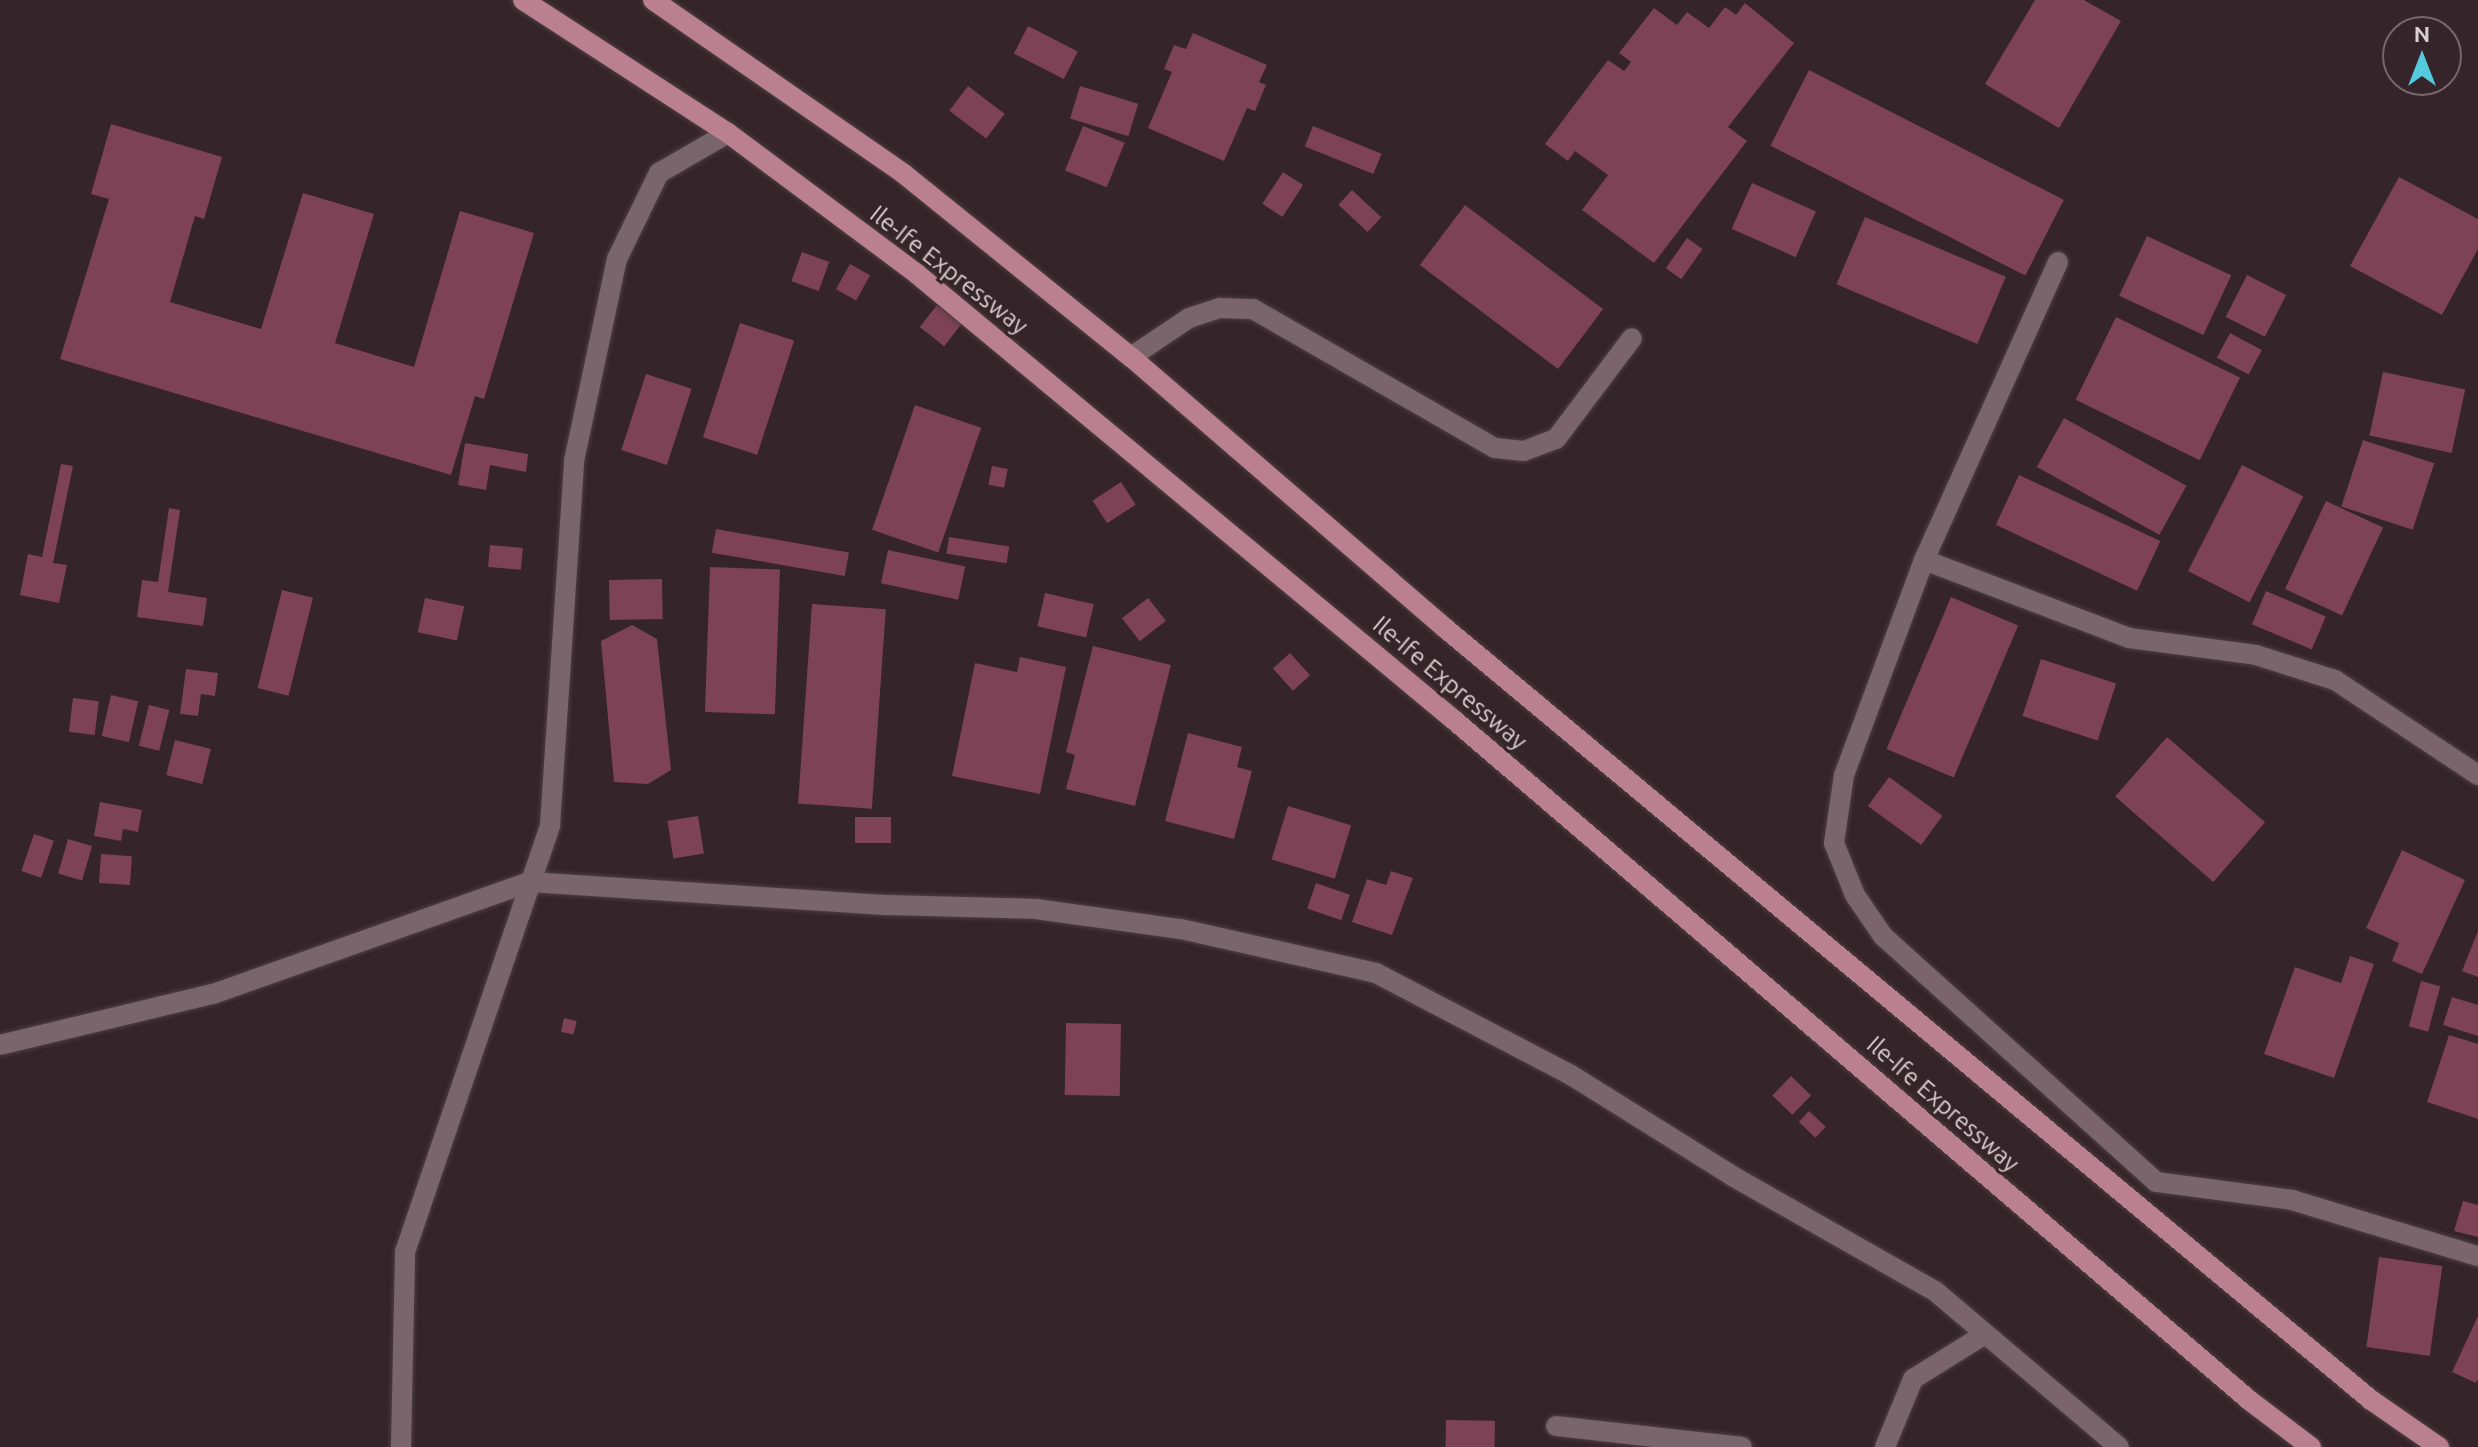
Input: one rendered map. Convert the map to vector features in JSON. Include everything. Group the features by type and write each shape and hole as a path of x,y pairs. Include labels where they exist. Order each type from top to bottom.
{"main road":[{"name":"Ile-Ife Expressway","path":"523,0 728,133 917,274 1271,568 2249,1400 2311,1447"},
{"name":"Ile-Ife Expressway","path":"653,0 904,174 1131,357 1445,628 2359,1390 2439,1447"}],"street":[{"path":"401,1447 405,1252 550,825 574,461 617,259 659,173 728,133"},
{"path":"2058,262 1924,560 1844,775 1834,843 1855,895 1883,936 2156,1182 2292,1200 2478,1256"},
{"path":"1131,357 1189,318 1220,308 1253,309 1495,448 1524,451 1556,439 1632,338"},
{"path":"1924,560 2129,638 2256,655 2335,680 2478,775"},
{"path":"0,1045 213,994 530,882 888,905 1036,909 1181,929 1376,973 1571,1075 1734,1177 1935,1291 2119,1447"},
{"path":"1885,1447 1913,1379 1985,1334"},
{"path":"1556,1426 1742,1447"}],"building":[{"path":"2035,0 2084,0 2121,21 2059,128 1985,84"},
{"path":"1745,3 1794,43 1728,127 1747,141 1654,263 1582,210 1608,175 1575,151 1568,161 1545,144 1608,60 1624,71 1631,62 1619,53 1654,8 1677,25 1687,12 1709,28 1725,7 1736,15"},
{"path":"1028,26 1078,51 1064,79 1014,54"},
{"path":"1193,33 1267,65 1259,82 1266,85 1255,111 1247,108 1224,161 1148,128 1172,72 1164,69 1174,45 1186,49"},
{"path":"1809,70 2064,200 2025,276 1770,146"},
{"path":"968,86 1005,114 986,138 949,111"},
{"path":"1080,86 1138,104 1128,136 1070,119"},
{"path":"111,124 222,157 204,219 195,216 170,302 261,329 303,193 374,214 335,343 414,367 460,211 534,233 484,399 475,396 451,475 60,359 109,199 91,194"},
{"path":"1083,126 1125,143 1107,187 1065,171"},
{"path":"1313,126 1382,154 1373,174 1305,146"},
{"path":"1283,172 1303,185 1282,217 1262,204"},
{"path":"2399,177 2478,219 2478,249 2442,315 2350,266"},
{"path":"1752,183 1816,211 1796,257 1732,229"},
{"path":"1352,190 1381,217 1368,232 1338,205"},
{"path":"1465,205 1603,309 1558,369 1420,265"},
{"path":"1865,217 2006,277 1977,344 1836,284"},
{"path":"2147,236 2231,275 2203,335 2119,296"},
{"path":"1687,238 1703,249 1681,279 1666,268"},
{"path":"802,252 829,262 819,291 791,281"},
{"path":"850,264 870,275 856,301 836,289"},
{"path":"2247,275 2286,295 2265,337 2226,317"},
{"path":"937,305 961,324 944,346 920,327"},
{"path":"2116,317 2240,377 2200,460 2076,400"},
{"path":"740,323 794,341 757,455 703,437"},
{"path":"2230,333 2262,350 2249,375 2217,358"},
{"path":"2383,372 2465,389 2452,453 2369,436"},
{"path":"646,374 692,389 667,465 621,450"},
{"path":"915,405 981,428 938,553 872,530"},
{"path":"2064,418 2186,486 2159,535 2037,467"},
{"path":"2363,440 2434,463 2413,530 2341,507"},
{"path":"465,443 528,454 526,472 490,465 486,490 458,485"},
{"path":"61,464 73,466 53,563 67,565 59,603 20,595 28,554 42,557"},
{"path":"2242,465 2303,496 2249,602 2188,571"},
{"path":"992,466 1008,469 1004,488 988,485"},
{"path":"2019,475 2160,541 2137,591 1996,525"},
{"path":"1121,482 1136,505 1107,523 1092,501"},
{"path":"2326,501 2383,528 2342,616 2285,589"},
{"path":"169,508 180,510 168,592 207,598 203,626 137,617 142,580 158,582"},
{"path":"716,529 849,552 845,576 712,553"},
{"path":"949,537 1009,547 1007,563 946,554"},
{"path":"490,545 523,548 521,570 488,567"},
{"path":"888,550 965,566 958,600 881,583"},
{"path":"710,567 780,569 775,714 705,712"},
{"path":"662,579 663,619 610,620 609,580"},
{"path":"282,590 313,598 289,696 258,688"},
{"path":"2266,591 2326,616 2312,650 2252,624"},
{"path":"1045,593 1094,604 1086,637 1037,626"},
{"path":"1951,597 2018,626 1954,777 1887,749"},
{"path":"425,598 464,606 457,641 418,632"},
{"path":"1148,598 1166,621 1140,641 1122,618"},
{"path":"812,604 886,609 872,809 798,804"},
{"path":"632,625 657,639 671,770 648,784 614,782 601,641"},
{"path":"1093,646 1171,665 1135,806 1066,789 1075,755 1066,752"},
{"path":"1290,653 1310,675 1293,691 1273,668"},
{"path":"1020,657 1066,667 1040,794 952,776 975,663 1017,672"},
{"path":"2041,659 2116,683 2098,740 2022,716"},
{"path":"186,669 218,673 215,696 201,694 198,716 180,714"},
{"path":"111,695 138,701 129,742 102,736"},
{"path":"73,698 99,701 95,735 69,732"},
{"path":"149,705 169,710 159,751 139,746"},
{"path":"1188,733 1242,747 1237,767 1252,771 1234,839 1165,821"},
{"path":"2167,737 2265,822 2213,882 2115,797"},
{"path":"175,740 211,749 202,784 166,775"},
{"path":"1889,777 1942,816 1921,845 1868,806"},
{"path":"100,802 142,810 138,832 123,829 121,841 94,836"},
{"path":"1288,806 1351,825 1335,879 1272,860"},
{"path":"698,816 704,854 673,858 667,821"},
{"path":"855,817 891,817 891,843 855,843"},
{"path":"34,834 54,841 41,878 21,871"},
{"path":"68,839 92,846 82,880 58,874"},
{"path":"2402,850 2465,880 2422,974 2392,961 2399,943 2366,928"},
{"path":"101,854 132,856 130,885 99,883"},
{"path":"1391,871 1413,878 1392,935 1352,922 1367,879 1386,885"},
{"path":"1316,883 1350,895 1341,920 1307,909"},
{"path":"2478,931 2478,977 2462,971"},
{"path":"2350,956 2374,964 2334,1078 2264,1054 2295,967 2341,983"},
{"path":"2421,981 2440,986 2428,1032 2409,1026"},
{"path":"2452,997 2478,1005 2478,1036 2443,1025"},
{"path":"564,1018 577,1021 574,1035 561,1032"},
{"path":"1066,1023 1121,1024 1120,1096 1065,1095"},
{"path":"2449,1035 2478,1044 2478,1119 2427,1102"},
{"path":"1791,1076 1811,1095 1792,1115 1772,1095"},
{"path":"1809,1111 1826,1127 1816,1138 1799,1122"},
{"path":"2463,1201 2478,1205 2478,1237 2454,1231"},
{"path":"2379,1257 2442,1266 2430,1356 2366,1347"},
{"path":"2478,1316 2478,1379 2476,1383 2452,1372"},
{"path":"1446,1420 1495,1421 1495,1447 1446,1447"}]}
